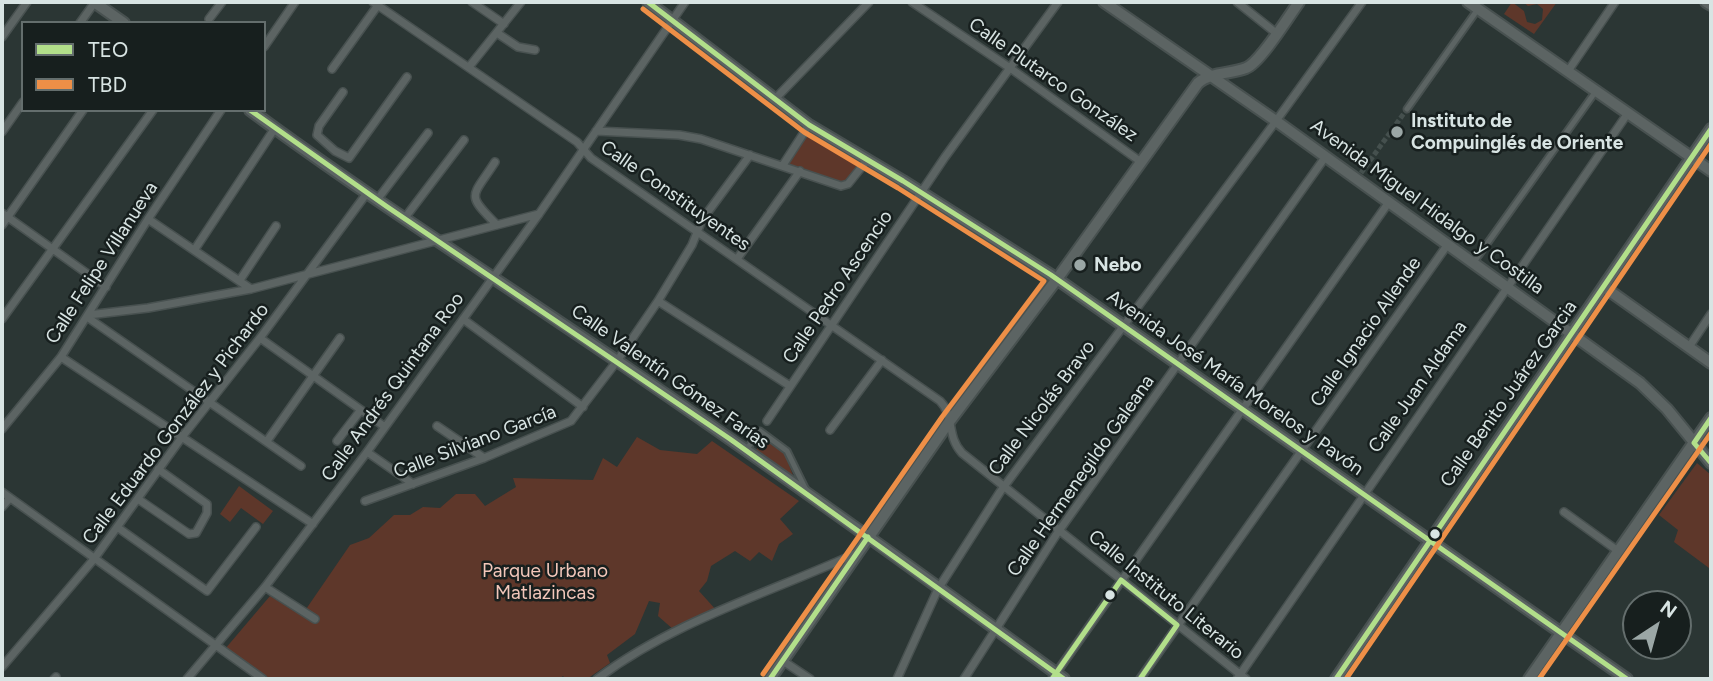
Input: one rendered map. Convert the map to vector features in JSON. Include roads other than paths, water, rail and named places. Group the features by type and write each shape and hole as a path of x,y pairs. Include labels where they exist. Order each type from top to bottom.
{"main road":[{"path":"94,2 121,21"},
{"name":"Avenida José María Morelos y Pavón","path":"648,2 809,125 868,159 1057,279 1627,679"},
{"name":"Avenida Miguel Hidalgo y Costilla","path":"1104,2 1359,176 1389,202 1648,389 1711,463"},
{"path":"770,679 949,422 1057,279 1198,83 1204,78 1250,66 1299,2"},
{"path":"1468,2 1711,172"},
{"path":"1706,2 1711,5"},
{"name":"Calle Valentín Gómez Farías","path":"253,112 404,219 746,450 1058,677"},
{"name":"Calle Benito Juárez Garcia","path":"1336,679 1711,130"},
{"path":"1604,287 1711,363"},
{"path":"1529,679 1711,418"}],"street":[{"path":"2,37 27,2"},
{"path":"81,21 94,2"},
{"path":"209,19 222,2"},
{"path":"266,44 295,2"},
{"path":"472,2 504,24"},
{"path":"468,67 521,2"},
{"name":"Calle Andrés Quintana Roo","path":"187,679 265,587 367,452 539,214 685,2"},
{"path":"774,100 869,2"},
{"name":"Calle Plutarco González","path":"912,2 1141,162"},
{"name":"Calle Pedro Ascencio","path":"767,421 921,192 1058,2"},
{"path":"1237,2 1276,33"},
{"name":"Calle Nicolás Bravo","path":"897,679 938,589 1003,486 1362,2"},
{"path":"1569,71 1615,2"},
{"path":"332,69 376,4"},
{"name":"Calle Constituyentes","path":"376,4 944,405 949,422"},
{"path":"1407,109 1478,9"},
{"path":"497,33 518,47 535,50"},
{"path":"343,92 317,132 320,139 346,158 351,156 407,76"},
{"path":"1474,262 1596,90"},
{"path":"2,132 21,105"},
{"path":"2,225 5,215 82,112"},
{"path":"2,319 152,112"},
{"name":"Calle Felipe Villanueva","path":"2,429 61,357 220,112"},
{"name":"Calle Juan Aldama","path":"1241,678 1362,495 1628,113"},
{"path":"783,165 809,125"},
{"path":"195,250 275,128"},
{"path":"596,131 680,135 708,141 844,186 868,159"},
{"path":"377,200 428,133"},
{"path":"404,219 464,140"},
{"path":"326,164 335,150"},
{"name":"Calle Silviano García","path":"365,501 484,458 571,421 658,301 692,245 706,215 750,155"},
{"name":"Calle Hermenegildo Galeana","path":"964,679 1060,530 1326,156"},
{"path":"495,162 474,198 497,225"},
{"path":"737,258 800,171"},
{"name":"Calle Eduardo González y Pichardo","path":"2,667 94,559 158,469 260,338 367,193"},
{"path":"1058,677 1121,580 1389,202"},
{"path":"87,316 251,289 539,214"},
{"path":"5,215 106,287"},
{"path":"148,219 251,289"},
{"path":"240,280 276,226"},
{"name":"Calle Ignacio Allende","path":"1140,679 1448,244"},
{"path":"658,301 790,386"},
{"path":"1689,347 1711,314"},
{"path":"87,316 301,466"},
{"path":"463,319 583,407"},
{"path":"260,338 385,427"},
{"path":"267,441 340,338"},
{"path":"61,357 313,524"},
{"path":"830,430 882,360"},
{"path":"337,441 360,411"},
{"name":"Calle Instituto Literario","path":"949,422 951,437 957,447 1241,678"},
{"path":"436,426 484,458"},
{"path":"746,450 760,431 788,451 807,493"},
{"path":"367,452 413,484"},
{"path":"138,499 189,534 196,533 207,513 207,504 158,469"},
{"path":"2,492 263,679"},
{"path":"2,507 9,498"},
{"path":"1564,512 1618,551"},
{"path":"117,527 207,591 256,527"},
{"path":"597,679 691,624 857,552"},
{"path":"265,587 315,619"},
{"path":"783,661 810,679"}],"tunnel":[{"path":"1361,173 1407,109"}],"place":[{"name":"Instituto de Compuinglés de Oriente","path":"1397,132"},
{"name":"Nebo","path":"1080,265"}],"park label":[{"name":"Parque Urbano Matlazincas","path":"545,582"}]}
